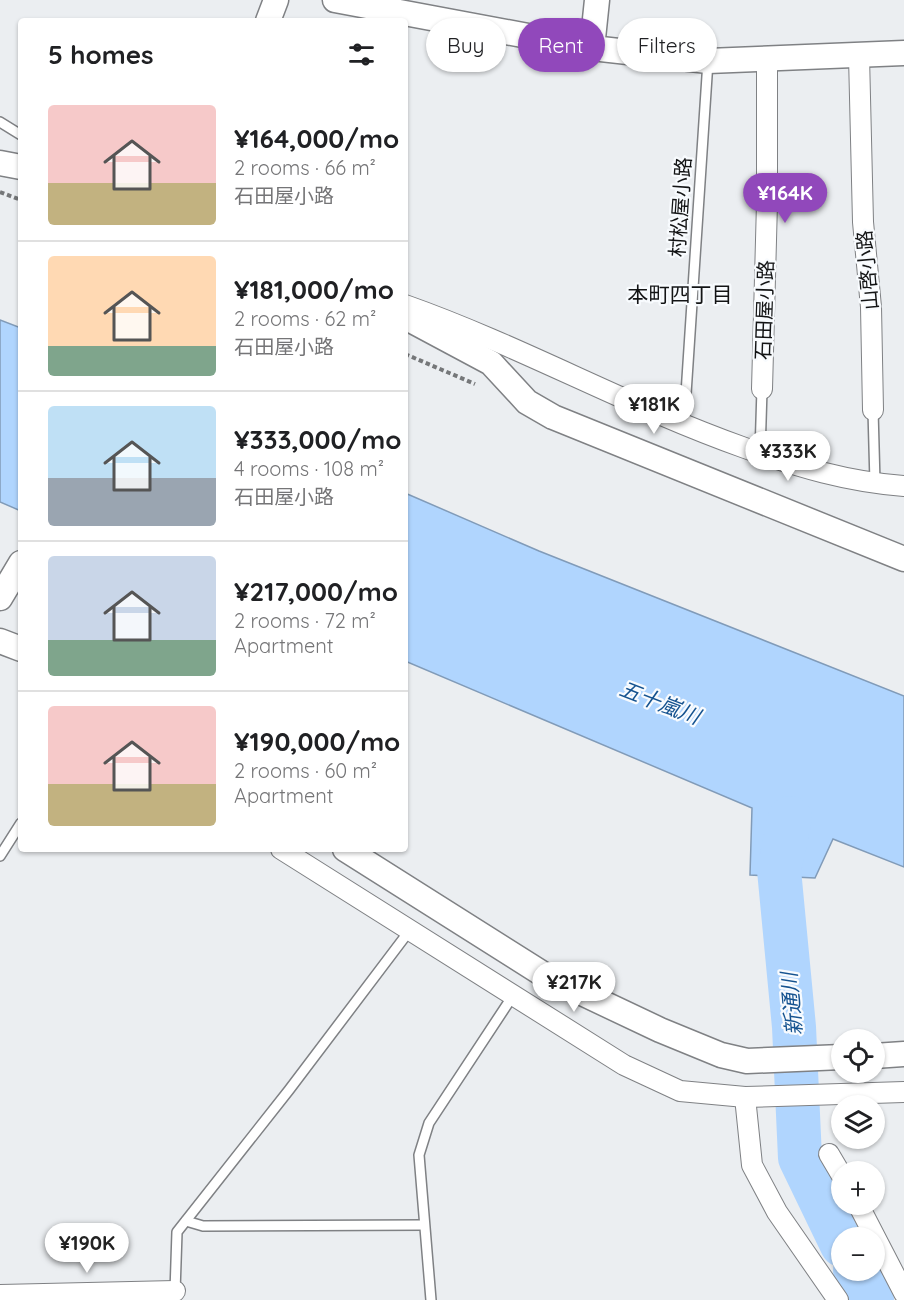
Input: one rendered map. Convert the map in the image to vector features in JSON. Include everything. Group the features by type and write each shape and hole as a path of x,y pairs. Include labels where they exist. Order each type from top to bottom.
{"street":[{"path":"269,18 276,0"},
{"path":"335,0 518,34"},
{"path":"595,18 597,0"},
{"path":"717,62 904,53"},
{"name":"山啓小路","path":"859,56 863,222 871,307 873,410"},
{"name":"石田屋小路","path":"762,390 767,203 767,59"},
{"path":"0,163 18,166"},
{"path":"408,306 453,322 684,426 837,478 904,486"},
{"path":"408,319 491,363 527,402 553,417 904,559"},
{"path":"0,598 18,568"},
{"path":"0,641 18,648"},
{"path":"285,852 624,1065 680,1090 746,1097 904,1092"},
{"path":"350,852 546,976 660,1030 722,1054 747,1060 831,1057"},
{"path":"885,1055 904,1054"},
{"path":"746,1097 752,1165 777,1212 838,1300"},
{"path":"829,1154 833,1161"},
{"path":"864,1215 904,1293"},
{"path":"0,1295 175,1296"}],"lane":[{"name":"村松屋小路","path":"684,426 707,72"},
{"path":"0,122 18,133"},
{"name":"石田屋小路","path":"760,453 762,390"},
{"name":"山啓小路","path":"873,410 875,484"},
{"path":"0,856 18,828"},
{"path":"175,1296 177,1232 289,1090 410,930"},
{"path":"430,1300 419,1155 429,1123 514,994"},
{"path":"186,1221 203,1226 424,1225"}],"path":[{"path":"0,192 18,199"}],"water":[{"path":"0,320 18,327 18,510 0,502"},
{"name":"五十嵐川","path":"408,494 539,551 904,696 904,867 833,839 815,878 750,875 752,808 408,662"}],"waterway":[{"name":"新通川","path":"790,818 779,870 794,1027 800,1158 833,1227"},
{"name":"新通川","path":"861,1281 872,1300"}],"district":[{"name":"本町四丁目","path":"680,294"}]}
